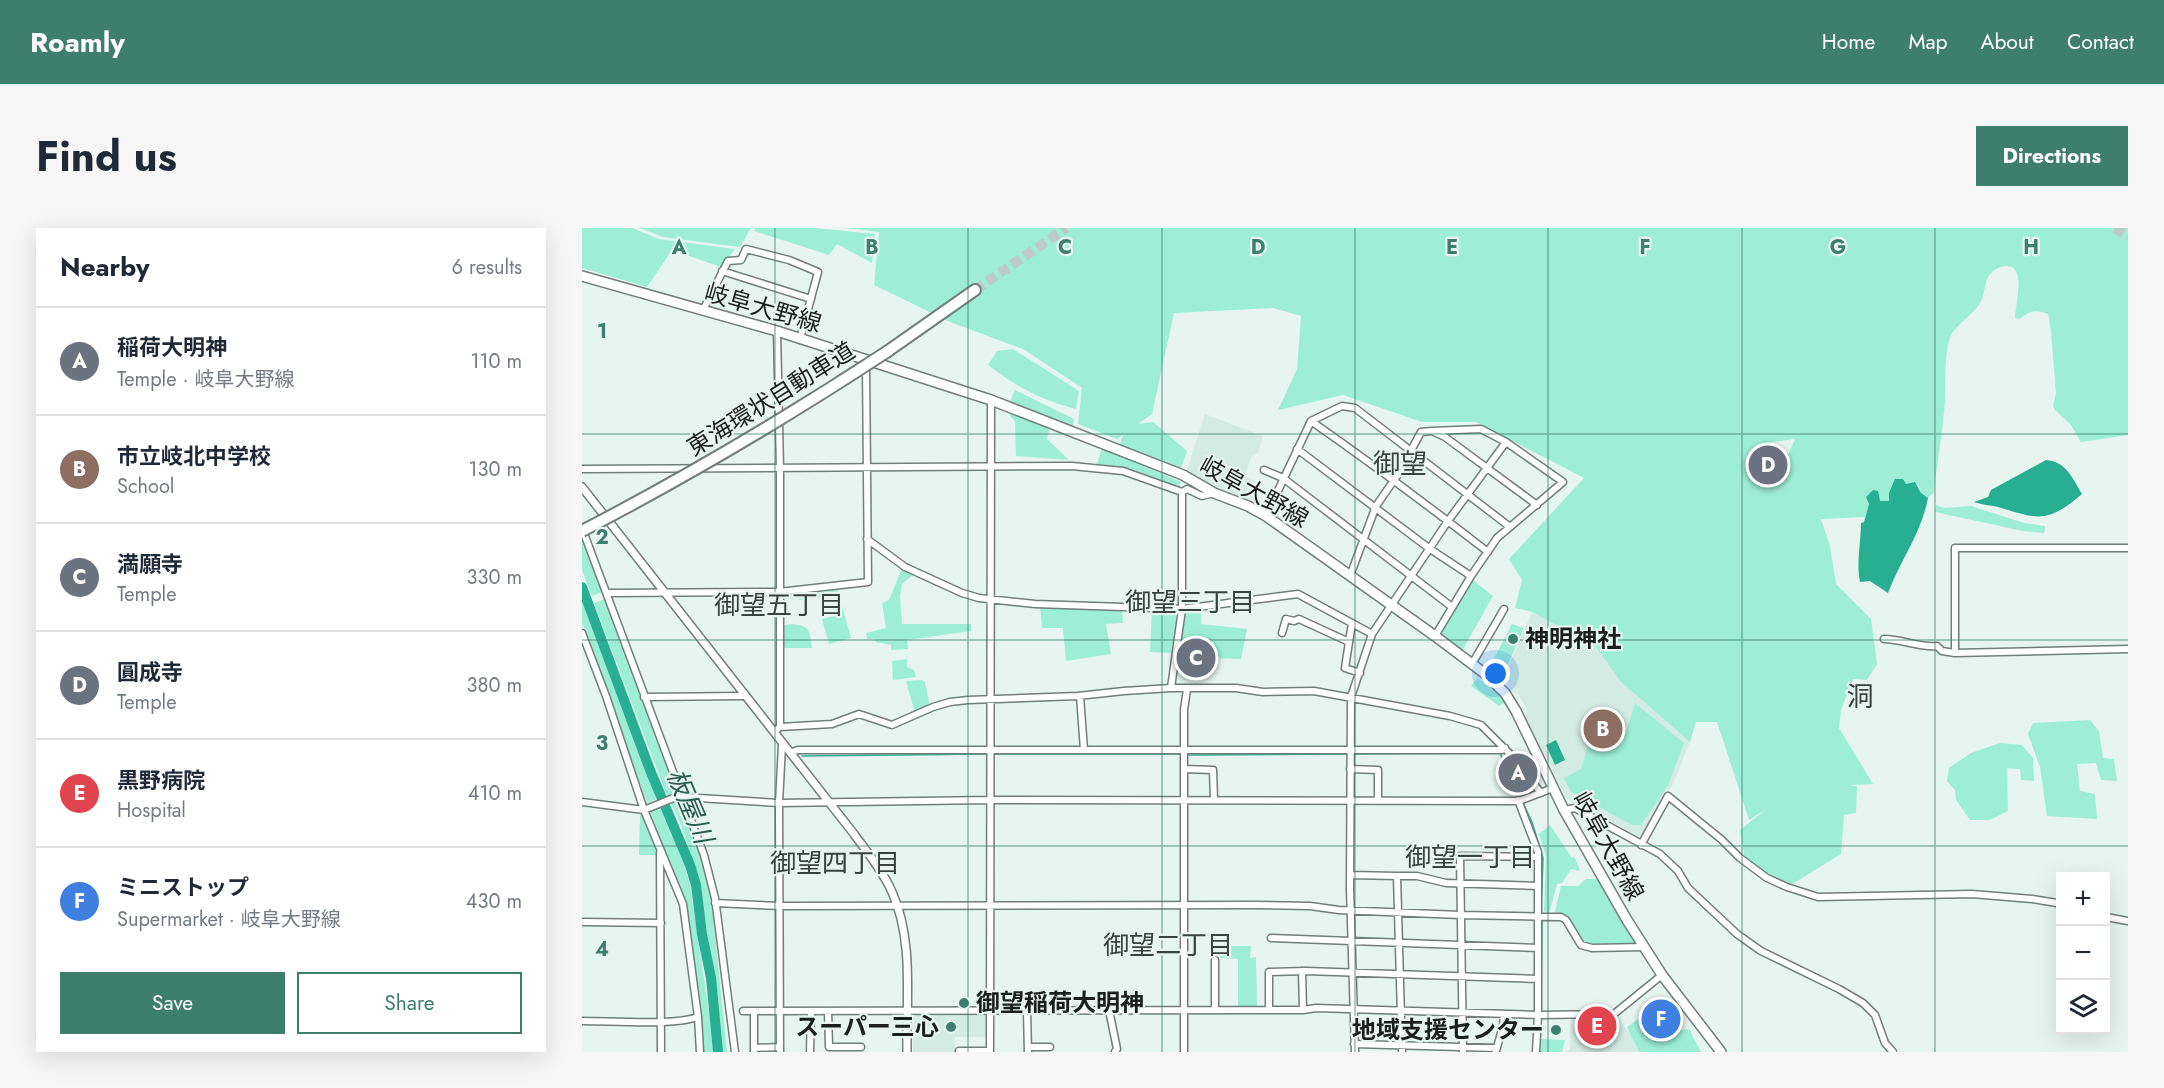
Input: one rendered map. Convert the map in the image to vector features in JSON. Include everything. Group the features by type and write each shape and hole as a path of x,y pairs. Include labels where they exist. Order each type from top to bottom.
{"highway":[{"name":"東海環状自動車道","path":"582,529 669,485 758,435 888,351 975,290"}],"main road":[{"name":"岐阜大野線","path":"582,276 777,332 992,400 1183,475 1214,493 1248,506 1266,516 1435,636 1505,693 1564,810 1644,946 1662,975 1721,1052"}],"street":[{"path":"702,310 728,261 741,260 746,249 789,260 818,272 800,339"},
{"path":"722,271 811,299"},
{"path":"754,1011 754,1050 780,1050 779,803 782,745 777,730 780,469 777,332"},
{"path":"607,593 779,592 868,582 866,359"},
{"path":"959,1051 990,1052 992,400"},
{"path":"1266,516 1311,421 1342,406 1355,408 1510,527"},
{"path":"1311,421 1488,552"},
{"path":"1350,576 1376,508 1421,432 1481,429 1506,442 1563,482 1497,538 1435,636"},
{"path":"1432,431 1445,437 1487,466 1537,505"},
{"path":"1355,1052 1349,800 1351,697 1372,634 1448,521 1506,442"},
{"path":"1297,448 1430,549 1471,576"},
{"path":"582,469 1072,466 1123,471 1182,492 1187,489 1202,496 1214,493"},
{"path":"1264,470 1283,478 1452,607"},
{"path":"582,488 744,696 777,730"},
{"path":"1171,688 1182,609 1182,492"},
{"path":"582,529 679,797 704,855 715,903 735,1052"},
{"path":"867,539 905,567 962,593 990,600 1182,609 1298,594 1372,634"},
{"path":"1954,653 1955,548 2128,548"},
{"path":"1472,664 1504,609"},
{"path":"1282,633 1286,619 1294,621 1299,619 1349,642"},
{"path":"1352,622 1345,668 1360,674"},
{"path":"582,633 660,849 683,904 698,1017 700,1052"},
{"path":"1884,639 1923,647 1937,646 1942,651 1954,653 2128,649"},
{"path":"777,730 832,724 859,714 892,725 950,702 968,700 1080,696 1171,688 1236,688 1263,692 1314,691 1481,725 1505,748 1541,793"},
{"path":"1184,1052 1184,750 1187,689"},
{"path":"644,697 744,696"},
{"path":"1080,696 1084,750"},
{"path":"782,745 878,867 898,906 906,956 907,1052"},
{"path":"790,753 798,750 1503,750 1505,748"},
{"path":"1184,769 1213,770 1214,800"},
{"path":"1350,769 1378,770 1378,799"},
{"path":"582,802 647,809 679,797 779,803 990,800 1518,800 1553,788"},
{"path":"1641,845 1668,796 1722,840 1740,858 1767,878 1818,897 1972,894 2056,903"},
{"path":"1518,800 1538,852 1536,1052"},
{"path":"1564,810 1575,808 1660,854 1678,871 1688,888 1737,934 1761,951 1863,1003 1875,1015 1885,1043 1893,1052"},
{"path":"660,849 661,1052"},
{"path":"1463,1050 1460,856 1538,857"},
{"path":"1350,875 1418,876 1446,883 1538,886"},
{"path":"1397,876 1402,1048"},
{"path":"715,903 780,906 1310,906 1460,915 1561,917 1566,920 1581,945 1592,948 1644,946"},
{"path":"2110,918 2128,921"},
{"path":"582,922 661,922"},
{"path":"1270,938 1538,948"},
{"path":"1215,960 1215,1009"},
{"path":"1302,971 1304,1010"},
{"path":"1269,1009 1269,972 1353,972 1538,979"},
{"path":"743,1011 1354,1008 1538,1015 1614,1014 1662,975"},
{"path":"1109,1010 1116,1052"},
{"path":"810,1052 811,1011"},
{"path":"828,1011 829,1047 861,1047"},
{"path":"1027,1011 1028,1049 1050,1047"},
{"path":"1354,1044 1402,1048 1496,1050 1504,1014"},
{"path":"582,1021 690,1020 698,1017"}],"shaded area":[{"path":"582,228 632,228 659,239 735,249 721,267 672,250 647,287 582,268"},
{"path":"640,228 751,228 740,247 663,237"},
{"path":"755,228 816,228 875,234 872,263 837,244 829,255 754,231"},
{"path":"845,228 2128,228 2128,435 2081,442 2071,425 2053,406 2056,393 2048,314 2033,312 2019,319 2015,318 2017,273 2013,268 2007,266 2000,267 1988,276 1980,303 1954,330 1947,348 1944,412 1934,492 1928,498 1921,493 1919,485 1889,501 1869,504 1865,517 1821,519 1830,546 1836,584 1871,619 1877,664 1867,680 1853,679 1841,710 1839,728 1873,784 1849,785 1857,786 1856,813 1844,815 1841,854 1789,886 1745,861 1740,830 1765,810 1749,820 1717,722 1696,722 1690,742 1620,681 1596,647 1532,612 1515,608 1522,580 1509,559 1584,478 1476,422 1422,422 1343,395 1278,410 1297,369 1301,316 1273,308 1174,313 1152,414 1138,424 1153,422 1187,451 1180,471 1119,447 1123,435 1117,439 1078,424 1082,388 1023,349 950,322 874,285 879,232","holes":["1795,439 1777,480 1762,484 1758,474 1758,444"]},
{"path":"1013,349 1079,391 1076,409 1030,392 988,365 997,351"},
{"path":"1015,390 1074,419 1073,426 1010,401"},
{"path":"1010,410 1050,426 1047,439 1069,460 1016,456 1015,421 1010,416"},
{"path":"1205,414 1263,436 1258,453 1252,456 1244,476 1257,482 1250,505 1185,475"},
{"path":"1102,448 1181,482 1179,487 1121,467 1097,464"},
{"path":"2046,460 2064,467 2082,494 2060,510 2042,516 2033,516 1974,502 1988,497 1991,490"},
{"path":"1895,479 1903,479 1906,484 1915,482 1921,493 1928,498 1916,535 1888,593 1870,581 1860,582 1858,567 1861,523 1864,522 1869,504 1866,497 1873,490 1878,491 1880,501 1889,501 1889,493"},
{"path":"1936,505 1944,508 1971,506 2024,523 2045,526 2044,533 2023,531 1935,512"},
{"path":"582,531 605,591 592,596 582,570"},
{"path":"902,568 915,573 902,584 900,596 902,624 971,624 971,631 907,640 908,649 891,650 891,645 876,642 875,639 867,639 866,633 886,628 882,603 889,600"},
{"path":"1473,580 1493,596 1462,651 1438,633"},
{"path":"837,588 851,638 829,644 822,619 840,614 833,596 799,600 798,598 785,599 784,595"},
{"path":"582,595 657,799 647,803 582,623"},
{"path":"608,598 679,792 667,796 594,603"},
{"path":"1040,605 1122,610 1123,623 1106,624 1111,654 1066,661 1063,628 1042,628"},
{"path":"1152,610 1177,611 1173,653 1150,652"},
{"path":"1188,611 1201,612 1201,624 1247,629 1241,659 1211,658 1212,651 1201,650 1201,647 1181,646 1184,615"},
{"path":"1532,612 1596,647 1620,681 1690,742 1673,784 1640,837 1567,799 1525,716 1527,709 1518,694 1502,681"},
{"path":"1512,624 1524,628 1502,678 1497,677 1489,668"},
{"path":"784,625 803,626 808,630 812,648 784,648"},
{"path":"907,659 907,667 914,670 916,677 893,680 892,661"},
{"path":"1477,678 1496,689 1505,702 1499,706 1471,686"},
{"path":"922,680 925,682 930,707 915,713 906,681"},
{"path":"1635,703 1684,743 1668,785 1641,825 1632,825 1571,792 1564,778 1581,769 1589,741 1612,748 1622,744"},
{"path":"2090,720 2099,731 2103,758 2114,759 2117,781 2101,780 2096,763 2077,764 2080,791 2095,794 2097,819 2047,816 2040,767 2028,734 2033,723"},
{"path":"1556,740 1565,760 1555,765 1546,745"},
{"path":"2000,743 2022,745 2033,758 2034,781 2021,780 2020,769 2007,768 2008,811 1990,820 1970,820 1956,800 1955,790 1947,781 1949,768 1971,753"},
{"path":"678,799 691,824 711,895 727,1052 722,1052 704,914 694,868 671,803"},
{"path":"660,807 682,855 690,885 713,1052 703,1052 684,906 650,811"},
{"path":"640,815 644,815 656,844 656,855 639,855"},
{"path":"1550,825 1571,857 1575,858 1580,871 1571,869 1562,883 1557,884 1549,914 1544,911 1546,856 1539,834"},
{"path":"1586,879 1599,879 1637,944 1582,944 1567,916 1555,912 1561,886 1578,886"},
{"path":"1220,946 1251,946 1250,958 1256,957 1257,1007 1238,1006 1238,959 1221,958"},
{"path":"1649,1011 1667,1032 1689,1029 1701,1052 1639,1052 1627,1027"},
{"name":"スーパー三心","path":"916,1014 986,1014 988,1016 988,1037 955,1037 955,1052 913,1052"},
{"path":"1617,1016 1631,1035 1639,1052 1566,1052 1570,1049 1571,1017"},
{"path":"1541,1039 1565,1040 1562,1052 1540,1052"}],"waterway":[{"name":"板屋川","path":"582,587 650,770 690,865 696,885 702,934 711,978 718,1052"},
{"path":"1354,754 1500,753 1520,799"},
{"path":"802,756 987,754"},
{"path":"994,754 1180,754"},
{"path":"1188,755 1349,754"},
{"path":"1523,803 1532,822 1543,858 1541,915"},
{"path":"1541,1011 1542,919"}],"tunnel":[{"path":"975,290 1066,228"},
{"path":"2115,228 2128,237"}],"place":[{"name":"圓成寺","path":"1768,465"},
{"name":"神明神社","path":"1513,639"},
{"name":"満願寺","path":"1196,658"},
{"name":"市立岐北中学校","path":"1603,729"},
{"name":"稲荷大明神","path":"1518,773"},
{"name":"御望稲荷大明神","path":"964,1003"},
{"name":"ミニストップ","path":"1661,1019"},
{"name":"黒野病院","path":"1597,1026"},
{"name":"スーパー三心","path":"951,1027"},
{"name":"地域支援センター","path":"1556,1030"}],"district":[{"name":"御望","path":"1400,464"},
{"name":"御望三丁目","path":"1190,602"},
{"name":"御望五丁目","path":"779,605"},
{"name":"洞","path":"1860,697"},
{"name":"御望一丁目","path":"1470,857"},
{"name":"御望四丁目","path":"835,863"},
{"name":"御望二丁目","path":"1168,945"}]}
